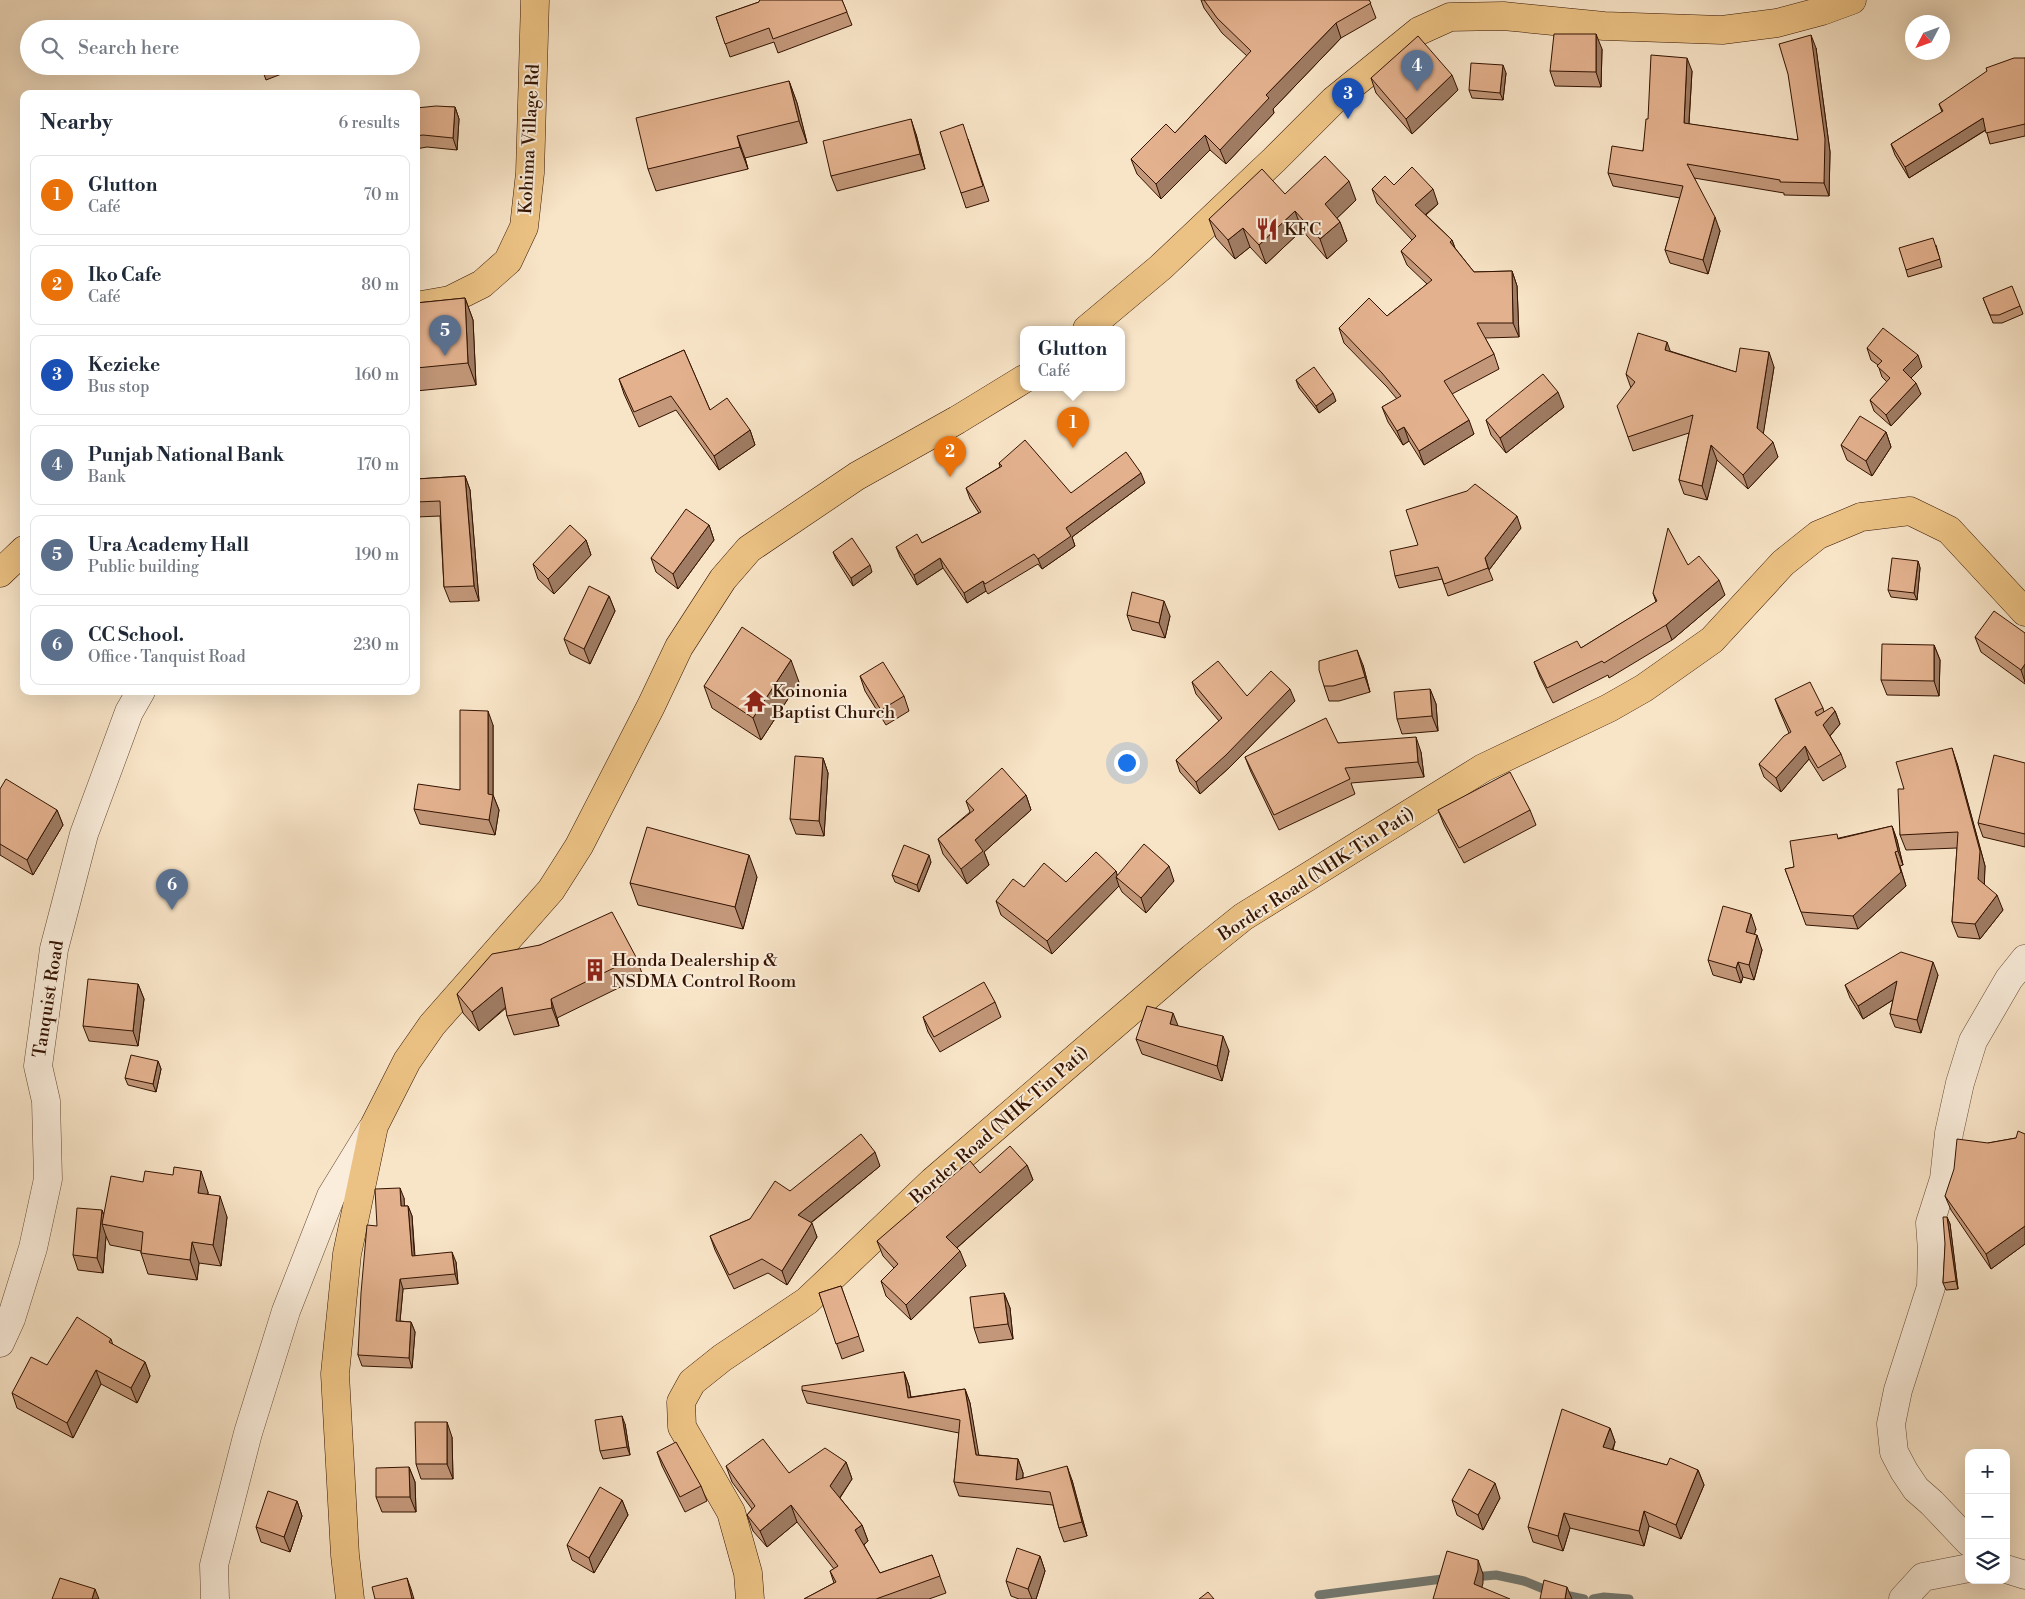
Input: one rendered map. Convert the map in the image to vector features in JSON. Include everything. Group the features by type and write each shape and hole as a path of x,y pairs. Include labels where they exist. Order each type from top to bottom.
{"main road":[{"name":"Kohima Village Rd","path":"420,305 450,300 482,284 508,261 524,228 530,173 535,0"},
{"path":"1091,326 1161,267 1334,100 1419,31 1450,17 1503,16 1604,26 1722,30 1777,23 1822,11 1852,0"},
{"path":"350,1599 345,1555 335,1374 347,1254 374,1126 407,1061 432,1025 551,890 579,846 679,647 723,579 749,549 857,476 958,420 1020,381"},
{"name":"Border Road (NHK-Tin Pati)","path":"750,1599 748,1573 731,1512 682,1427 681,1402 692,1382 722,1358 807,1301 947,1168 1192,958 1243,917 1483,768 1609,708 1644,688 1712,640 1783,563 1811,540 1818,535 1861,517 1910,511 1949,530 2025,612"},
{"path":"0,573 20,554"}],"street":[{"name":"Tanquist Road","path":"0,1343 11,1319 34,1248 48,1179 46,1101 38,1066 54,949 84,834 129,712 139,695"},
{"path":"1966,1539 1932,1502 1916,1489 1904,1471 1894,1452 1891,1424 1898,1390 1931,1286 1932,1251 1930,1223 1944,1179 1949,1134 1960,1083 1973,1041 2009,979 2025,959"},
{"path":"215,1599 214,1565 248,1433 286,1311 331,1196 374,1126"},
{"path":"1903,1599 1923,1577 1965,1569"},
{"path":"2010,1570 2025,1575"}],"building":[{"path":"760,0 842,0 847,12 773,39 769,28 725,44 716,17 759,2"},
{"path":"1204,0 1369,0 1371,3 1336,23 1266,95 1269,98 1220,150 1205,135 1156,184 1131,159 1166,124 1175,133 1251,51 1217,18"},
{"path":"1554,34 1596,34 1596,72 1550,71"},
{"path":"1811,35 1825,139 1824,183 1780,182 1780,180 1687,164 1715,217 1703,260 1665,250 1683,186 1608,173 1612,146 1643,151 1646,119 1648,119 1651,55 1687,58 1684,123 1798,140 1788,74 1779,44"},
{"path":"1418,36 1452,75 1406,119 1371,78"},
{"path":"2014,58 2025,58 2025,124 1986,133 1983,118 1905,167 1891,144 1943,111 1939,104 1987,71 1986,68"},
{"path":"1471,63 1503,65 1500,93 1469,90"},
{"path":"789,81 799,121 737,136 740,147 648,169 636,118"},
{"path":"455,107 453,138 420,135 420,108"},
{"path":"911,119 920,154 831,176 823,141"},
{"path":"963,124 983,186 961,193 940,132"},
{"path":"1325,156 1349,181 1325,204 1340,222 1320,239 1295,211 1259,245 1243,228 1228,240 1209,219 1262,169 1285,194"},
{"path":"1412,167 1433,189 1415,205 1452,240 1450,242 1474,272 1512,271 1513,323 1477,323 1494,354 1444,381 1469,420 1419,451 1404,427 1397,431 1382,407 1401,396 1339,328 1369,298 1387,316 1432,280 1401,251 1416,236 1372,189 1385,176 1394,185"},
{"path":"1933,238 1940,259 1906,270 1899,248"},
{"path":"2012,286 2020,306 1999,315 1990,315 1983,298"},
{"path":"465,298 468,363 420,368 420,303"},
{"path":"1883,328 1918,355 1903,370 1916,383 1886,415 1870,400 1890,378 1877,366 1882,361 1867,348"},
{"path":"1638,333 1667,342 1665,350 1736,372 1740,348 1769,352 1757,428 1773,442 1743,475 1711,445 1702,486 1679,480 1693,415 1628,437 1617,406 1635,382 1626,374"},
{"path":"684,350 710,410 727,398 750,430 714,456 671,396 634,412 619,379"},
{"path":"1314,367 1333,393 1316,406 1296,380"},
{"path":"1543,374 1558,392 1500,438 1486,420"},
{"path":"1860,416 1886,432 1866,461 1841,445"},
{"path":"1025,440 1071,493 1126,452 1141,473 1066,528 1071,536 1038,559 1034,554 985,584 983,581 964,593 940,558 914,575 896,547 917,534 922,543 981,512 966,488 1002,466 999,463"},
{"path":"465,476 474,586 444,587 440,501 420,502 420,479"},
{"path":"1475,484 1517,516 1485,558 1488,568 1444,584 1438,567 1395,576 1390,551 1418,545 1406,510 1467,491"},
{"path":"686,509 709,525 673,574 651,558"},
{"path":"570,525 586,540 548,579 533,564"},
{"path":"1668,528 1688,565 1699,556 1719,580 1666,625 1604,663 1602,661 1547,688 1534,662 1577,641 1581,648 1657,601 1653,593"},
{"path":"852,538 870,565 851,578 833,552"},
{"path":"1892,558 1918,561 1914,593 1888,590"},
{"path":"589,586 609,596 584,649 564,639"},
{"path":"1132,592 1164,601 1159,623 1127,615"},
{"path":"1994,611 2025,633 2025,664 2021,670 1975,637"},
{"path":"742,627 791,660 753,718 704,686"},
{"path":"1882,644 1934,645 1934,681 1881,680"},
{"path":"1357,650 1365,677 1333,686 1324,686 1319,670 1319,661"},
{"path":"1218,661 1247,696 1271,671 1290,689 1226,755 1196,782 1176,760 1222,718 1192,682"},
{"path":"883,662 904,696 881,710 860,676"},
{"path":"1810,682 1823,708 1815,712 1817,716 1832,707 1835,711 1823,725 1841,754 1818,768 1805,746 1776,778 1759,764 1784,736 1791,732 1775,699"},
{"path":"1430,689 1432,716 1397,719 1394,692"},
{"path":"460,710 488,711 488,794 493,795 489,820 414,809 418,784 460,790"},
{"path":"1326,718 1338,743 1416,737 1418,762 1345,768 1350,779 1274,815 1245,757"},
{"path":"1952,748 1980,851 1978,879 1997,895 1975,924 1952,922 1958,832 1900,835 1898,789 1904,789 1896,762"},
{"path":"1994,755 2025,763 2025,834 1978,823"},
{"path":"795,756 823,758 819,821 790,819"},
{"path":"1002,768 1026,795 975,840 983,851 961,869 938,839 974,810 966,801"},
{"path":"1510,772 1530,810 1459,848 1438,810"},
{"path":"6,779 57,810 27,860 0,844 0,789"},
{"path":"1892,826 1898,851 1895,852 1901,872 1853,916 1801,912 1785,869 1794,867 1790,841 1837,834 1838,839"},
{"path":"647,827 749,855 735,907 630,883"},
{"path":"1144,844 1169,866 1141,898 1116,877"},
{"path":"904,845 929,855 917,885 892,875"},
{"path":"1096,852 1116,871 1047,941 996,901 1013,879 1024,887 1044,863 1066,882"},
{"path":"1723,906 1751,914 1746,932 1757,935 1749,965 1738,962 1736,968 1708,960"},
{"path":"612,912 636,957 551,999 552,1008 507,1016 502,987 472,1012 457,994 492,954 540,945"},
{"path":"1901,952 1933,962 1917,1020 1890,1014 1897,981 1858,1006 1845,985"},
{"path":"88,979 138,984 133,1031 83,1026"},
{"path":"984,982 995,1002 934,1037 923,1017"},
{"path":"1147,1006 1173,1013 1170,1024 1223,1036 1217,1066 1136,1039"},
{"path":"131,1055 158,1061 153,1084 125,1078"},
{"path":"2018,1131 2025,1134 2025,1226 1986,1254 1945,1196 1954,1169 1957,1139 1988,1143 2016,1138"},
{"path":"861,1134 875,1152 798,1215 812,1223 782,1271 762,1259 729,1275 710,1236 750,1219 775,1181 790,1191"},
{"path":"1010,1146 1027,1165 946,1237 960,1251 906,1305 881,1281 898,1264 877,1241 970,1161 980,1173"},
{"path":"174,1167 201,1171 198,1193 220,1196 213,1245 192,1242 190,1260 141,1253 143,1232 102,1224 111,1176 143,1182 145,1171 173,1175"},
{"path":"400,1188 401,1206 408,1206 412,1256 452,1252 455,1274 400,1279 396,1321 411,1322 409,1358 358,1355 367,1225 377,1226 375,1189"},
{"path":"77,1208 102,1210 97,1258 73,1255"},
{"path":"1943,1217 1947,1217 1956,1281 1943,1283 1945,1244"},
{"path":"841,1286 859,1336 836,1344 819,1293"},
{"path":"1004,1293 1008,1324 974,1328 970,1297"},
{"path":"77,1317 111,1339 109,1342 145,1362 131,1388 96,1370 67,1423 12,1393 31,1357 47,1365"},
{"path":"904,1372 908,1398 965,1389 976,1455 1018,1459 1016,1480 1067,1466 1082,1522 1059,1528 1050,1492 954,1482 960,1420 802,1390 802,1386"},
{"path":"1562,1409 1610,1428 1603,1447 1667,1465 1670,1458 1698,1470 1676,1525 1644,1511 1639,1531 1564,1513 1558,1536 1528,1527"},
{"path":"622,1416 627,1447 600,1451 595,1420"},
{"path":"415,1422 447,1422 447,1464 416,1464"},
{"path":"763,1439 789,1473 825,1448 846,1462 830,1486 862,1525 855,1530 880,1573 932,1555 940,1576 876,1599 804,1599 836,1582 830,1571 838,1566 791,1505 760,1531 747,1515 755,1506 726,1466"},
{"path":"676,1442 701,1486 680,1497 657,1452"},
{"path":"409,1467 410,1497 376,1497 376,1468"},
{"path":"1469,1469 1495,1483 1478,1515 1452,1500"},
{"path":"600,1487 622,1500 589,1558 567,1545"},
{"path":"268,1491 297,1501 284,1537 256,1527"},
{"path":"1017,1548 1040,1556 1028,1589 1006,1581"},
{"path":"1447,1551 1478,1560 1478,1570 1474,1584 1510,1599 1433,1599"},
{"path":"60,1578 95,1589 92,1599 52,1599"},
{"path":"407,1578 412,1599 375,1599 372,1587"},
{"path":"1544,1580 1567,1587 1565,1599 1540,1599"},
{"path":"1208,1592 1214,1599 1199,1599"}],"waterway":[{"path":"1473,1577 1496,1575 1524,1581 1551,1592 1584,1599"},
{"path":"1319,1595 1450,1578"},
{"path":"1593,1599 1604,1597 1629,1599"}],"place":[{"name":"Punjab National Bank","path":"1417,91"},
{"name":"Kezieke","path":"1348,119"},
{"name":"KFC","path":"1267,229"},
{"name":"Ura Academy Hall","path":"445,356"},
{"name":"Glutton","path":"1073,448"},
{"name":"Iko Cafe","path":"950,477"},
{"name":"Koinonia Baptist Church","path":"755,701"},
{"name":"CC School.","path":"172,910"},
{"name":"Honda Dealership & NSDMA Control Room","path":"595,970"}]}
